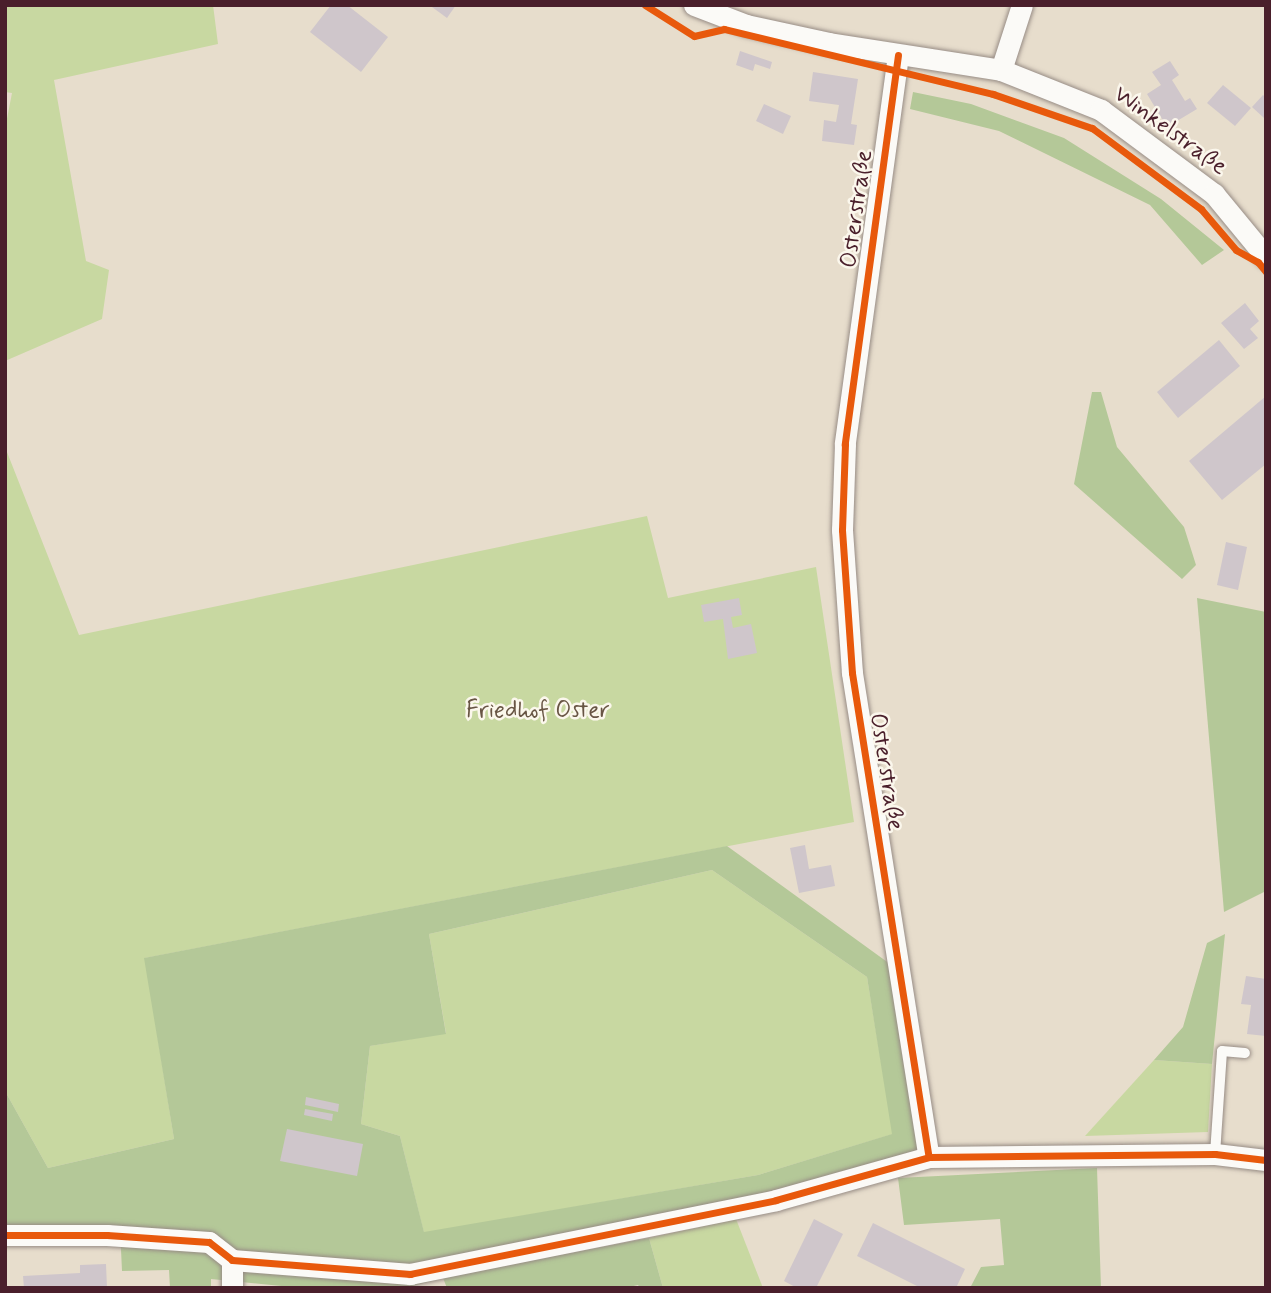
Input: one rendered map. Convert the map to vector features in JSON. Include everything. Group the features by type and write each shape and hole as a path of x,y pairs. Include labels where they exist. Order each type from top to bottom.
{"street":[{"path":"694,5 746,24 898,55"},
{"path":"1001,70 1022,5"},
{"name":"Winkelstraße","path":"898,55 1001,70 1101,110 1214,194 1266,257"},
{"name":"Osterstraße","path":"898,55 845,444 842,530 848,636 855,699 929,1157"},
{"path":"5,1235 107,1235 209,1242 232,1259 410,1274 776,1200 929,1157 1215,1154 1266,1160"},
{"path":"232,1259 232,1288"}],"lane":[{"path":"1215,1154 1222,1051 1245,1053"}],"green space":[{"path":"5,5 213,5 218,44 54,80 86,261 109,270 102,319 5,361 5,129 12,93 5,92"},
{"path":"913,92 971,104 1064,138 1161,199 1224,250 1202,265 1150,205 999,131 910,109"},
{"path":"1092,392 1101,392 1117,447 1184,527 1196,565 1182,579 1074,484"},
{"name":"Friedhof Oster","path":"5,447 79,635 647,516 668,598 816,567 854,822 145,958 174,1139 48,1168 5,1091"},
{"path":"1197,598 1266,612 1266,891 1224,912"},
{"path":"727,846 890,964 919,1152 444,1277 649,1238 663,1288 640,1288 638,1285 625,1288 447,1288 443,1278 405,1288 301,1288 211,1279 211,1288 170,1288 169,1270 122,1271 120,1228 5,1229 5,1091 48,1168 174,1139 144,958","holes":["712,870 867,977 892,1134 758,1175 424,1232 400,1136 361,1124 370,1046 446,1034 429,934"]},
{"path":"712,870 867,977 893,1134 758,1175 424,1233 400,1136 361,1124 370,1046 446,1033 429,934"},
{"path":"1225,934 1212,1064 1154,1060 1183,1027 1207,943"},
{"path":"1154,1060 1212,1064 1208,1132 1085,1136"},
{"path":"1097,1168 1101,1288 970,1288 981,1267 1004,1265 1000,1219 904,1225 898,1178"},
{"path":"736,1219 763,1288 663,1288 649,1238"}],"building":[{"path":"331,5 347,5 388,37 361,72 310,32"},
{"path":"456,5 447,18 432,7"},
{"path":"740,51 772,62 770,69 755,64 753,71 736,65"},
{"path":"1170,61 1179,75 1172,80 1185,101 1190,98 1197,109 1167,127 1147,94 1161,85 1152,72"},
{"path":"813,72 858,79 851,124 857,125 854,145 822,141 824,120 836,122 839,105 809,101"},
{"path":"1223,85 1251,108 1235,126 1207,103"},
{"path":"1263,95 1266,98 1264,118 1252,107"},
{"path":"764,104 791,116 783,134 756,121"},
{"path":"1245,303 1259,321 1250,329 1258,338 1244,349 1221,323"},
{"path":"1219,340 1240,366 1178,418 1157,392"},
{"path":"1266,396 1266,464 1222,500 1189,461"},
{"path":"1226,542 1247,547 1238,590 1217,585"},
{"path":"739,598 742,615 731,617 733,628 751,624 757,653 728,659 723,619 704,622 701,605"},
{"path":"805,845 809,869 831,865 835,886 799,893 790,848"},
{"path":"1246,976 1266,979 1266,1036 1247,1034 1251,1005 1241,1004"},
{"path":"306,1097 339,1104 338,1112 305,1105"},
{"path":"305,1109 333,1114 332,1121 304,1115"},
{"path":"287,1129 363,1144 357,1176 280,1161"},
{"path":"814,1219 843,1234 816,1288 797,1288 784,1281"},
{"path":"873,1223 965,1269 956,1288 921,1288 857,1256"},
{"path":"106,1264 107,1288 24,1288 23,1276 80,1273 80,1265"}],"cycle path":[{"path":"645,5 694,36 724,29 993,94 1092,128 1201,209 1236,250 1258,262 1266,272"},
{"path":"898,55 845,444 842,530 852,673 929,1157"},
{"path":"5,1235 107,1235 209,1242 232,1260 410,1274 776,1200 929,1157 1215,1154 1266,1160"}]}
